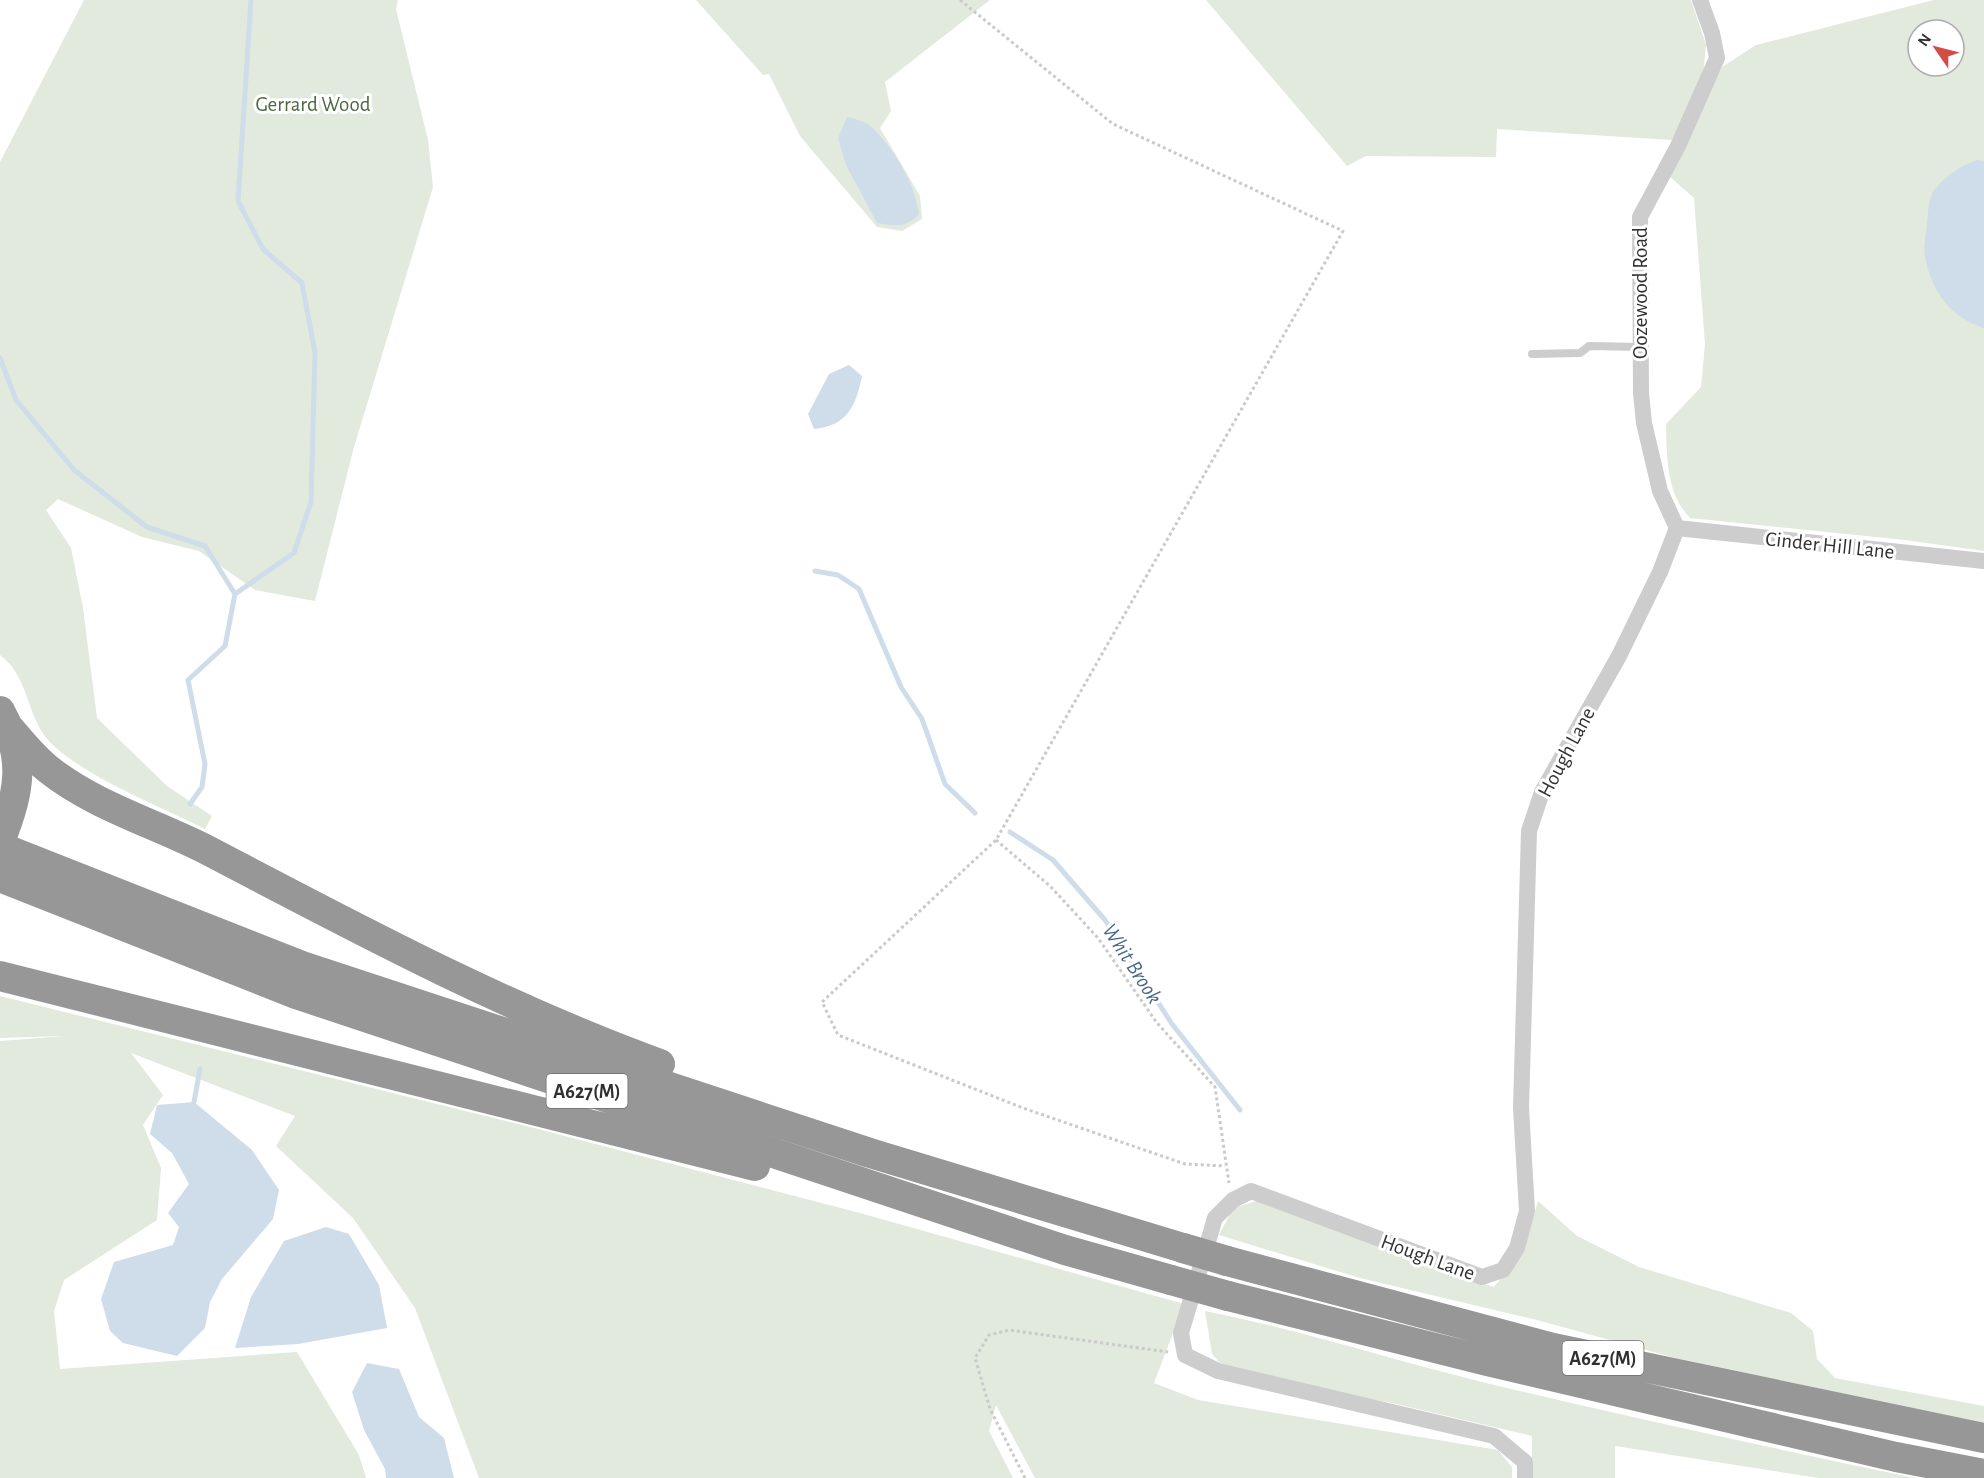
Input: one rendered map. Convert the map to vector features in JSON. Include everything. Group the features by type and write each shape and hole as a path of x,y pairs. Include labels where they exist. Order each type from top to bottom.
{"highway":[{"name":"A627(M)","path":"5,720 16,751 17,793 6,860"},
{"name":"A627(M)","path":"5,720 47,768 74,786 192,842 394,948 521,1008 655,1063 1007,1196"},
{"name":"A627(M)","path":"6,860 302,966 1007,1196 1227,1261 1553,1348 1984,1437"},
{"name":"A627(M)","path":"6,860 296,994 1065,1250"},
{"name":"A627(M)","path":"0,976 620,1131 1228,1296 1498,1364 1896,1457 1984,1474"}],"street":[{"name":"Oozewood Road","path":"1677,528 1660,491 1644,423 1640,217 1678,146 1717,58 1712,33 1700,0"},
{"name":"Cinder Hill Lane","path":"1677,528 1984,561"},
{"name":"Hough Lane","path":"1233,1200 1251,1191 1482,1277 1503,1270 1517,1248 1527,1211 1521,1108 1529,831 1542,792 1619,656 1660,572 1677,528"},
{"path":"1233,1200 1215,1218 1181,1333 1185,1355 1218,1371 1494,1436 1525,1462 1525,1478"}],"lane":[{"path":"1532,354 1580,353 1589,346 1641,347"}],"path":[{"path":"960,0 1113,124 1343,231 996,840 822,1002 838,1035 1023,1108 1185,1164 1225,1166"},
{"path":"996,840 1050,886 1098,938 1157,1023 1215,1087 1225,1166 1233,1200"},
{"path":"1025,1478 990,1409 975,1358 989,1335 1009,1330 1185,1355"}],"green space":[{"name":"Gerrard Wood","path":"84,0 398,0 396,9 428,140 433,187 354,447 315,601 255,590 199,551 142,537 58,499 46,510 71,548 83,608 97,718 167,786 212,816 205,829 101,778 63,754 42,732 17,674 0,655 0,162"},
{"path":"696,0 990,0 885,82 891,111 880,128 920,196 922,219 902,231 877,227 800,136 769,74 763,75"},
{"path":"1206,0 1691,0 1706,45 1703,75 1672,140 1497,129 1496,157 1366,156 1347,166"},
{"path":"1934,0 1984,0 1984,551 1905,540 1690,518 1676,498 1669,474 1666,424 1701,387 1705,344 1694,198 1669,176 1722,67 1756,45"},
{"path":"0,996 538,1129 860,1213 1184,1304 1154,1383 1198,1400 1498,1450 1512,1467 1512,1478 1035,1478 996,1405 989,1431 1013,1478 479,1478 415,1308 353,1218 276,1146 295,1116 131,1053 163,1095 143,1125 161,1168 157,1220 64,1280 54,1311 60,1369 297,1352 359,1455 366,1478 0,1478 0,1041 65,1036 0,1038"},
{"path":"1257,1201 1494,1287 1523,1251 1538,1201 1577,1236 1639,1267 1791,1313 1813,1331 1817,1359 1835,1378 1984,1406 1984,1424 1672,1357 1537,1320 1360,1278 1219,1235 1233,1208"},
{"path":"1205,1311 1276,1327 1539,1396 1915,1478 1818,1478 1615,1446 1615,1478 1532,1478 1532,1436 1392,1403 1276,1382 1220,1363 1212,1354"}],"water":[{"path":"847,117 869,125 886,143 902,166 913,190 919,214 910,222 895,225 877,223 846,165 838,138"},
{"path":"1977,160 1984,161 1984,328 1961,317 1944,301 1932,281 1924,253 1929,206 1933,193 1949,175"},
{"path":"849,365 862,376 853,405 848,413 835,424 814,429 808,414 829,374"},
{"path":"194,1102 252,1150 279,1190 273,1219 222,1279 210,1302 205,1328 177,1356 123,1343 110,1331 101,1299 114,1262 173,1245 179,1227 168,1213 189,1184 172,1153 150,1134 157,1105"},
{"path":"326,1227 349,1234 379,1285 387,1328 298,1344 235,1348 251,1297 284,1241"},
{"path":"367,1363 399,1369 419,1417 444,1438 454,1478 386,1478 385,1469 364,1430 352,1392"}],"waterway":[{"path":"190,804 202,787 205,764 188,680 225,646 235,594 294,553 311,502 315,353 302,283 263,249 238,201 251,0"},
{"path":"0,358 16,400 74,470 147,527 205,546 235,594"},
{"name":"Whit Brook","path":"815,571 838,575 859,589 901,687 922,719 945,784 975,813"},
{"name":"Whit Brook","path":"1010,832 1053,860 1105,920 1172,1024 1240,1110"},
{"path":"194,1102 200,1069"}]}
